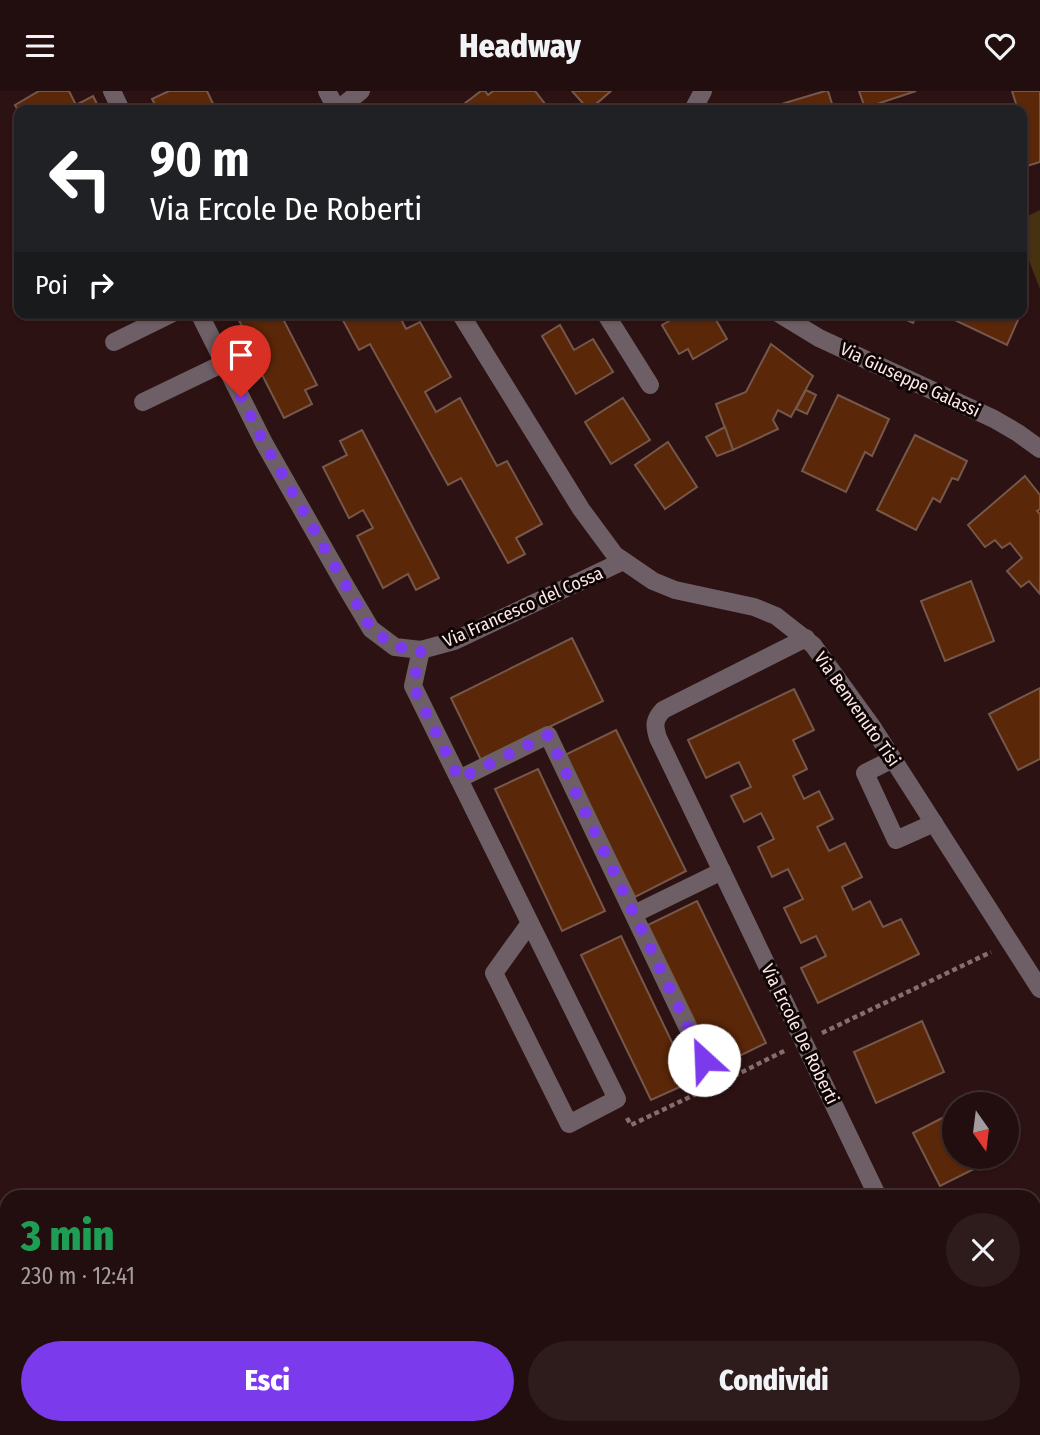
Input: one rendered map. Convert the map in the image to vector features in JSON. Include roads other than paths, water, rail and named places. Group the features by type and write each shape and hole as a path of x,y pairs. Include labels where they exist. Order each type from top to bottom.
{"street":[{"path":"343,105 361,91"},
{"path":"114,342 161,319"},
{"name":"Via Francesco del Cossa","path":"203,319 264,443 371,629 395,647 421,650 454,641 623,561"},
{"name":"Via Benvenuto Tisi","path":"464,319 587,518 615,555 653,581 676,590 754,607 776,617 806,638 835,672 1040,989"},
{"path":"608,319 650,385"},
{"name":"Via Giuseppe Galassi","path":"788,319 819,338 994,419 1040,449"},
{"path":"143,402 224,363"},
{"name":"Via Ercole De Roberti","path":"806,638 663,710 654,725 875,1190"},
{"name":"Via Francesco del Cossa","path":"421,650 413,686 617,1099 569,1124 494,973 530,923"},
{"path":"459,779 548,735 715,1085"},
{"path":"893,759 864,773 896,840 934,823"},
{"path":"634,914 722,871"}]}
